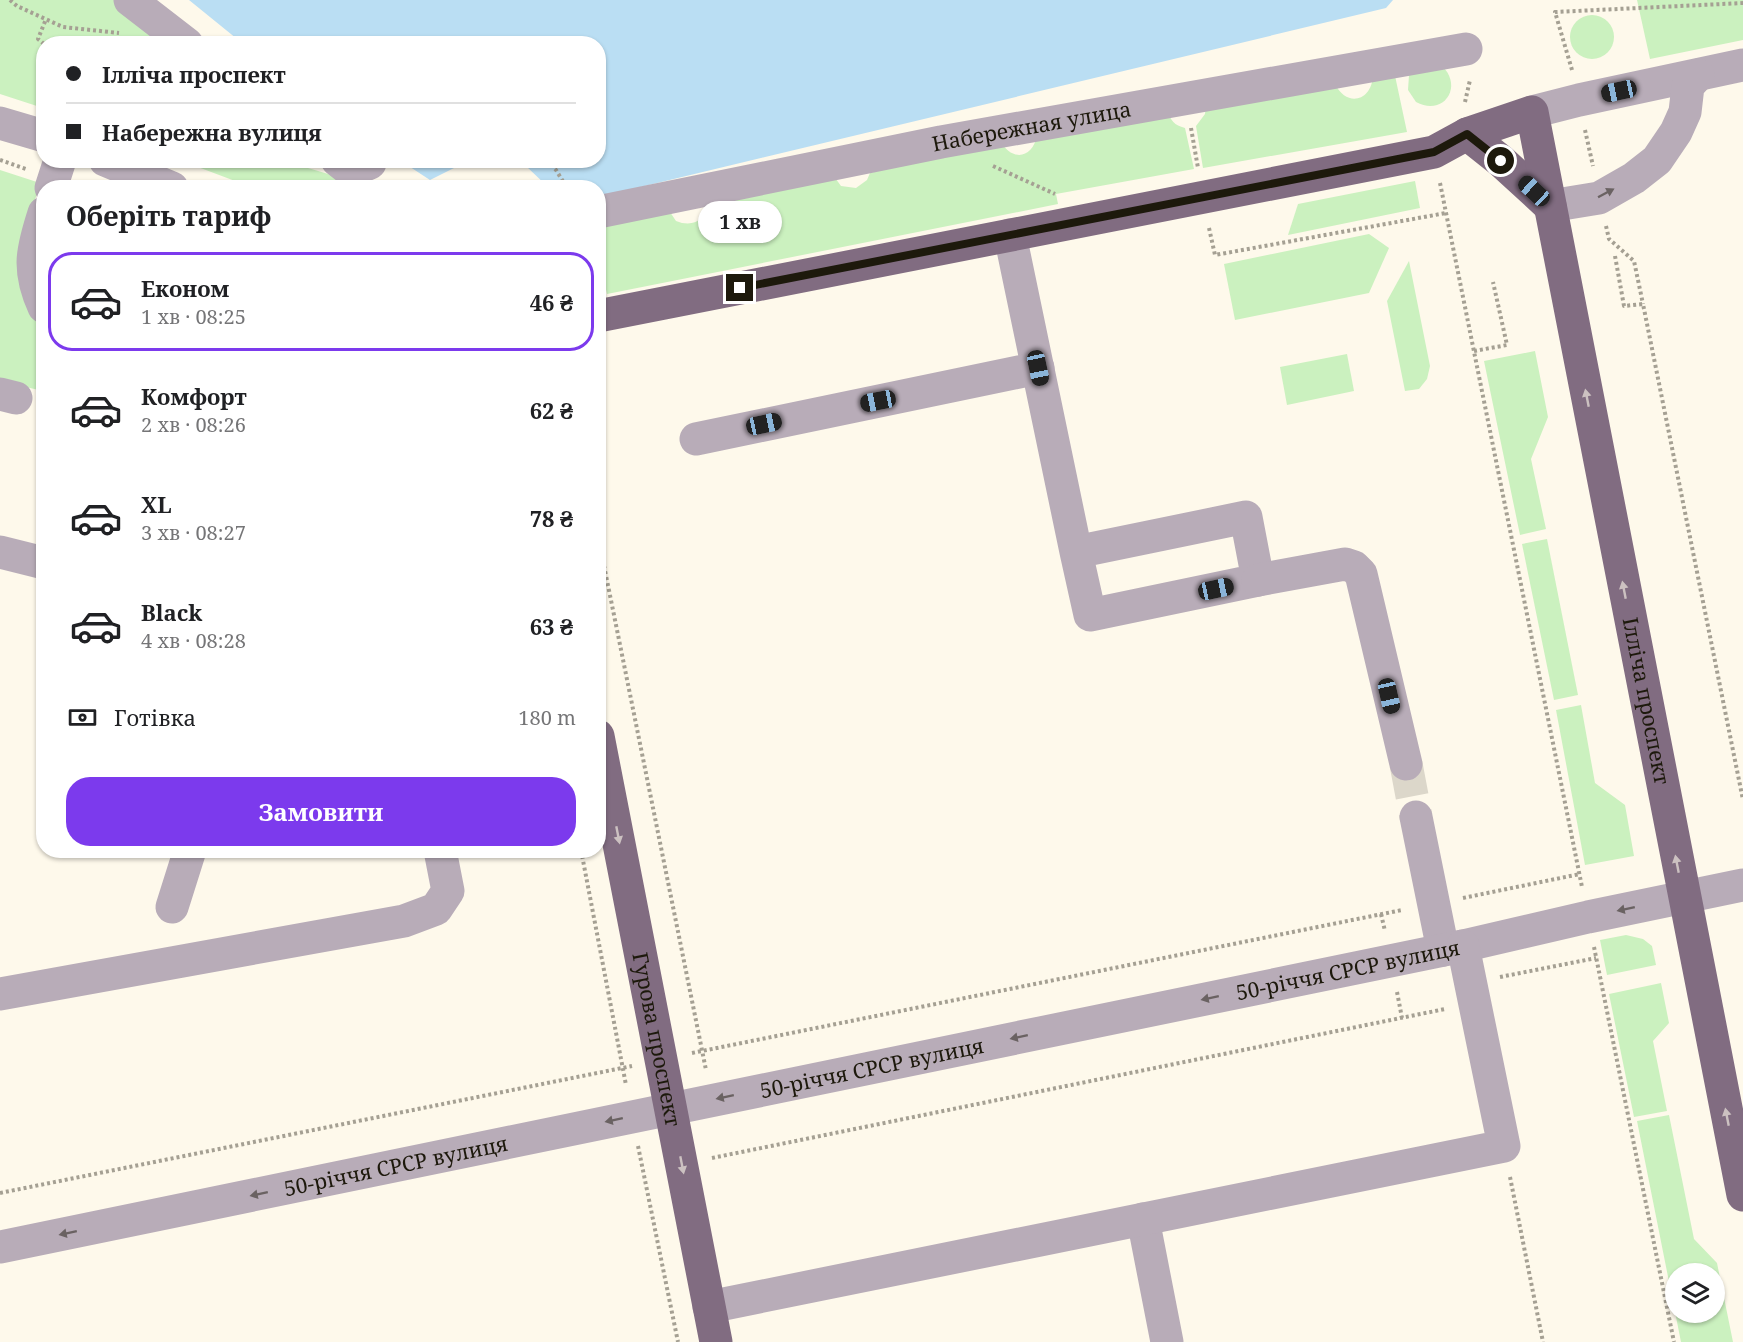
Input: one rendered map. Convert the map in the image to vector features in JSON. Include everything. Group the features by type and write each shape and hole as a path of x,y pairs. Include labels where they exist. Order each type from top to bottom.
{"main road":[{"path":"606,314 1434,152 1464,121 1532,112"},
{"name":"Ілліча проспект","path":"1532,112 1743,1195"},
{"path":"1464,121 1501,161 1550,206"},
{"name":"Гурова проспект","path":"606,777 716,1342"}],"street":[{"path":"130,0 177,36"},
{"name":"Набережная улица","path":"606,210 941,141 1466,49"},
{"path":"1532,112 1743,65"},
{"path":"1550,206 1599,198 1634,178 1657,160 1676,132 1685,112 1688,86 1698,75"},
{"path":"0,123 36,134"},
{"path":"124,168 153,180"},
{"path":"1010,235 1090,615 1345,564 1354,567 1361,574 1406,764"},
{"path":"36,237 33,246 36,291"},
{"path":"696,439 1038,368"},
{"path":"1077,552 1246,517 1258,580"},
{"path":"0,552 36,561"},
{"path":"709,1307 1504,1146 1473,993 1433,904 1416,817"},
{"path":"172,907 187,858"},
{"path":"0,994 404,921 436,909 448,891 442,858"},
{"name":"50-річчя СРСР вулиця","path":"0,1247 1453,948 1743,885"},
{"path":"1143,1219 1167,1342"}],"path":[{"path":"10,0 17,6 63,27 121,33"},
{"path":"1555,12 1743,3"},
{"path":"39,36 46,19"},
{"path":"1464,121 1470,87 1466,49"},
{"path":"1434,152 1674,1342"},
{"path":"1215,255 1446,213"},
{"path":"1614,256 1624,306 1643,304 1743,800"},
{"path":"1474,351 1507,345 1493,282"},
{"path":"606,576 702,1052"},
{"path":"0,1193 1580,874"},
{"path":"712,1158 1473,993 1596,957"},
{"path":"1504,1146 1544,1342"}],"green space":[{"path":"0,0 114,0 161,36 36,36 36,106 0,94"},
{"path":"1637,0 1743,0 1743,40 1650,59"},
{"path":"1592,15 1607,22 1614,37 1607,52 1592,59 1577,52 1570,37 1577,22"},
{"path":"1442,66 1451,83 1451,91 1447,98 1435,106 1426,106 1416,102 1408,90 1409,75"},
{"path":"1394,71 1407,132 1203,168 1196,126 1205,114 1206,105 1335,84 1346,96 1352,99 1358,98 1364,96 1368,91 1373,75"},
{"path":"1167,110 1173,122 1185,128 1194,169 1056,194 1058,204 607,294 606,220 668,209 676,221 688,224 702,218 708,201 833,175 841,186 856,188 867,180 870,173 1000,140 1010,152 1021,155 1031,149 1037,135"},
{"path":"201,168 308,168 345,180 232,180"},
{"path":"0,170 36,182 36,196 22,242 26,299 36,319 36,389 0,381"},
{"path":"1415,181 1420,208 1288,235 1298,204"},
{"path":"1369,234 1389,248 1369,293 1235,320 1224,264"},
{"path":"1409,261 1430,366 1427,379 1419,389 1405,391 1387,301"},
{"path":"1535,351 1548,417 1531,459 1546,529 1520,535 1484,361"},
{"path":"1347,354 1354,391 1287,405 1280,367"},
{"path":"1547,539 1578,695 1554,700 1522,544"},
{"path":"1581,705 1595,783 1625,805 1634,856 1585,865 1556,710"},
{"path":"1626,935 1643,939 1652,946 1656,965 1607,975 1600,940"},
{"path":"1661,983 1669,1023 1653,1041 1667,1111 1634,1117 1609,994"},
{"path":"1669,1115 1694,1239 1717,1263 1665,1263 1637,1121"},
{"path":"1725,1302 1733,1342 1681,1342 1677,1323 1725,1323"}],"water":[{"path":"189,0 1393,0 1386,8 606,195 606,180 541,180 528,168 606,168 606,36 233,36"},
{"path":"412,168 454,168 430,180"}],"tunnel":[{"path":"1406,764 1416,817"}],"route":[{"path":"740,288 1434,152 1467,134 1501,161"}]}
